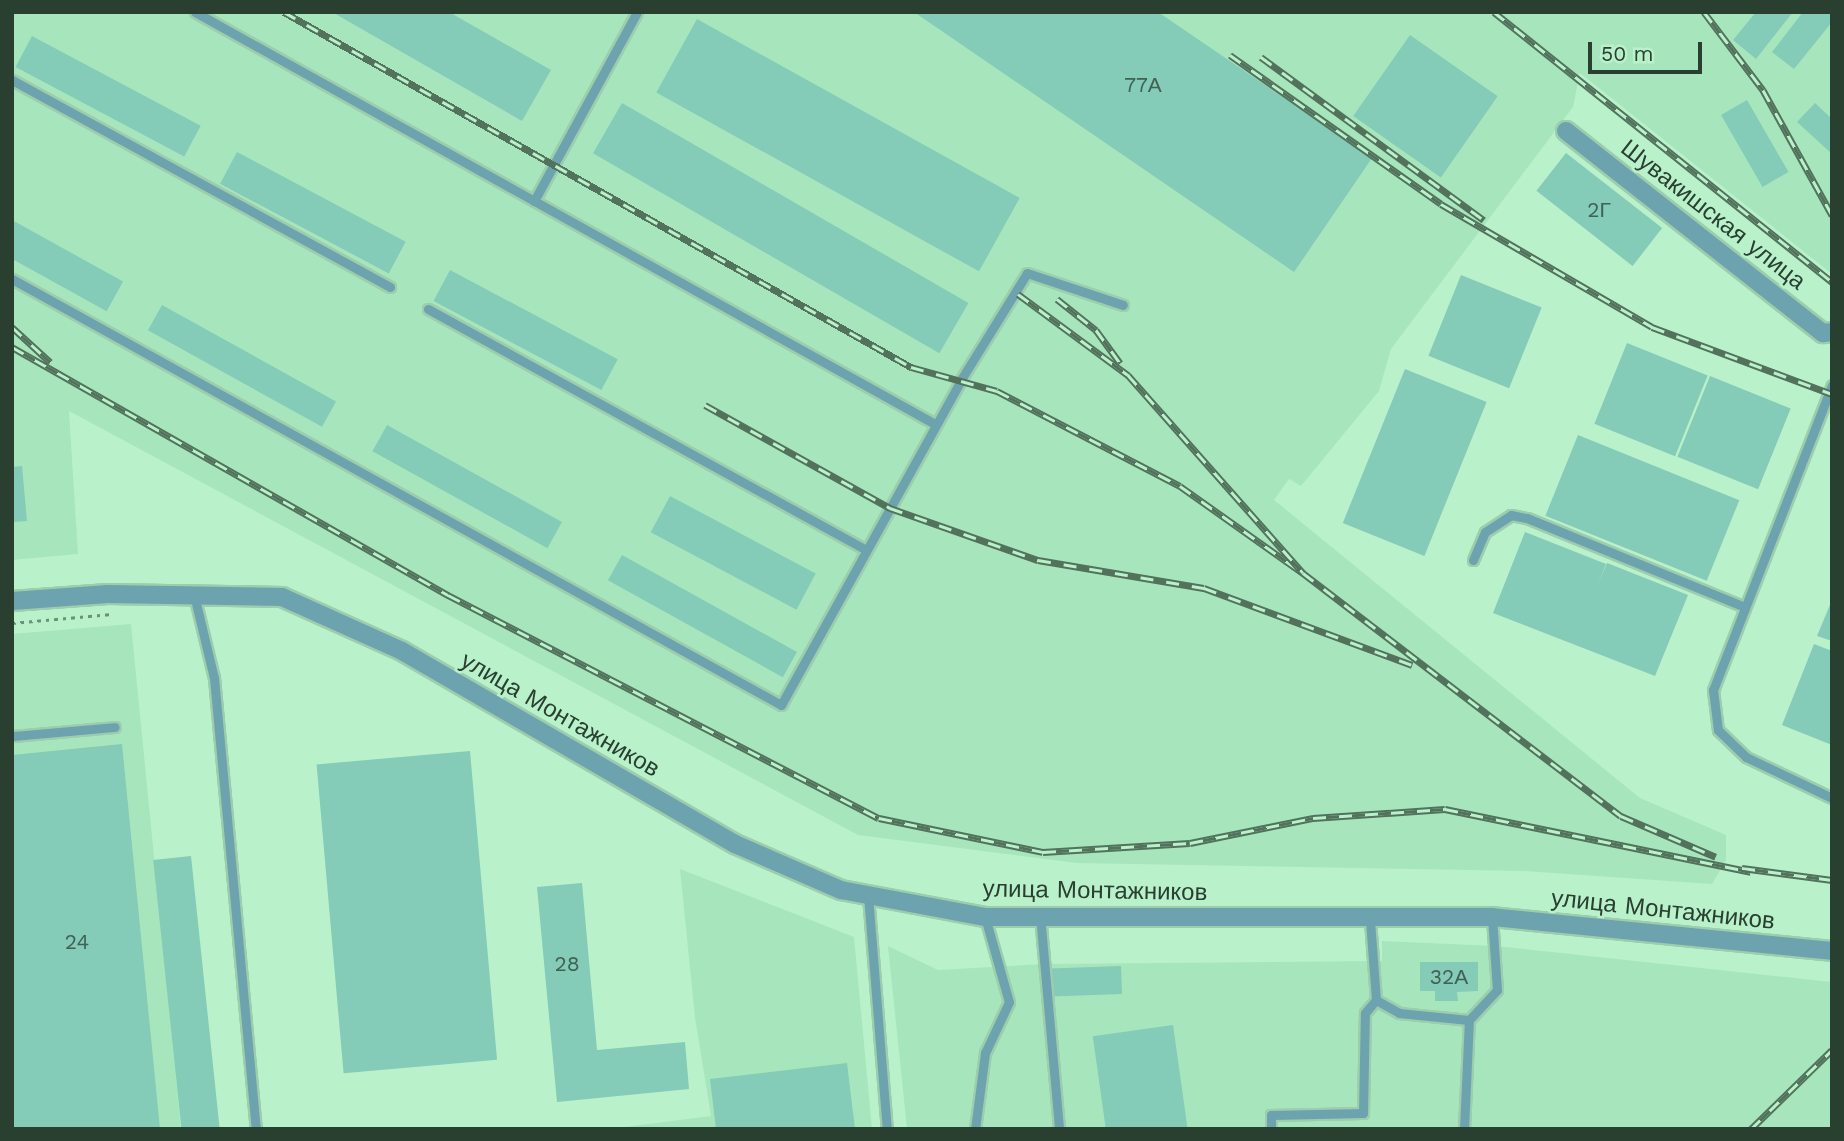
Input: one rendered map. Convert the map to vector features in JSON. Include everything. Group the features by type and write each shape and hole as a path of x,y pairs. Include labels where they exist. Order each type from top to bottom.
{"street":[{"name":"Шувакишская улица","path":"1566,131 1823,332 1832,332"},
{"name":"улица Монтажников","path":"12,601 108,594 195,599 282,597 402,651 735,844 841,890 985,917 1039,914 1370,920 1492,917 1832,951"}],"lane":[{"path":"195,12 935,424"},
{"path":"534,201 637,12"},
{"path":"12,80 390,287"},
{"path":"12,279 781,705 935,424 1027,274 1123,305"},
{"path":"428,310 866,550"},
{"path":"1832,385 1713,690 1718,730 1746,757 1832,798"},
{"path":"1473,560 1485,532 1511,516 1527,518 1745,607"},
{"path":"195,599 214,678 256,1129"},
{"path":"12,736 115,727"},
{"path":"867,893 887,1129"},
{"path":"1039,914 1059,1129"},
{"path":"975,1129 985,1053 1009,1002 985,917"},
{"path":"1464,1129 1469,1020 1497,990 1492,917"},
{"path":"1272,1129 1271,1115 1363,1112 1365,1013 1376,1000 1370,920"},
{"path":"1376,1000 1399,1013 1469,1020"}],"path":[{"path":"12,623 112,614"}],"shaded area":[{"path":"12,12 1832,12 1832,274 1580,73 1573,107 1391,349 1379,391 1301,486 1289,479 1274,500 1640,798 1726,835 1726,860 1712,884 1524,871 1077,863 858,835 69,411 78,554 12,560"},
{"path":"131,624 181,1129 12,1129 12,634"},
{"path":"680,869 854,937 872,1129 609,1129 711,1116 695,1018"},
{"path":"1382,941 1496,946 1832,982 1832,1129 907,1129 888,946 938,970 1044,964 1382,961"}],"building":[{"path":"332,12 449,12 551,70 522,121"},
{"path":"914,12 1158,12 1372,158 1294,272"},
{"path":"1756,12 1793,12 1756,59 1733,40"},
{"path":"1803,12 1832,12 1832,22 1794,69 1772,52"},
{"path":"697,19 1020,198 979,271 656,92"},
{"path":"1410,35 1498,96 1441,177 1353,116"},
{"path":"32,36 201,126 184,157 16,67"},
{"path":"1747,100 1788,172 1763,187 1721,115"},
{"path":"622,103 968,303 939,353 593,153"},
{"path":"1815,103 1832,119 1832,154 1797,122"},
{"path":"237,152 406,242 389,273 220,184"},
{"path":"1566,153 1662,228 1633,266 1536,191"},
{"path":"12,220 123,282 107,311 12,259"},
{"path":"450,270 618,359 601,390 434,301"},
{"path":"1461,275 1542,308 1509,388 1428,356"},
{"path":"162,305 336,401 322,427 148,330"},
{"path":"1627,343 1708,376 1675,456 1594,424"},
{"path":"1405,369 1487,402 1424,556 1343,523"},
{"path":"1710,376 1791,409 1758,489 1677,457"},
{"path":"387,425 562,522 547,548 372,451"},
{"path":"1578,435 1739,500 1707,581 1545,516"},
{"path":"22,466 27,521 12,522 12,467"},
{"path":"670,496 816,573 796,610 651,532"},
{"path":"1525,532 1606,564 1598,585 1607,563 1688,595 1655,676 1493,613"},
{"path":"622,555 797,652 783,677 608,580"},
{"path":"1832,600 1832,641 1817,636"},
{"path":"1814,644 1832,651 1832,745 1782,725"},
{"path":"122,744 160,1129 12,1129 12,755"},
{"path":"470,751 497,1060 344,1073 317,764"},
{"path":"191,856 220,1128 181,1129 153,860"},
{"path":"582,883 597,1050 685,1042 689,1089 557,1102 537,887"},
{"path":"1420,962 1478,962 1478,991 1457,992 1458,1001 1435,1001 1435,991 1420,991"},
{"path":"1121,966 1122,994 1052,996 1051,968"},
{"path":"1173,1025 1188,1129 1106,1129 1093,1036"},
{"path":"847,1063 855,1129 716,1129 710,1079"}],"railway":[{"path":"284,12 911,367 997,391 1180,486 1303,573"},
{"path":"1494,12 1832,282"},
{"path":"1704,12 1763,90 1832,215"},
{"path":"1230,55 1441,204 1652,327 1832,394"},
{"path":"1261,57 1484,220"},
{"path":"1018,294 1128,375 1303,573 1621,816 1716,857"},
{"path":"1057,299 1096,330 1120,363"},
{"path":"12,327 50,362"},
{"path":"12,347 448,595 879,818 1043,852 1190,843 1313,818 1445,809 1751,872"},
{"path":"705,405 890,508 1038,560 1204,588 1412,665"},
{"path":"1742,868 1832,880"},
{"path":"1751,1129 1832,1050"}]}
